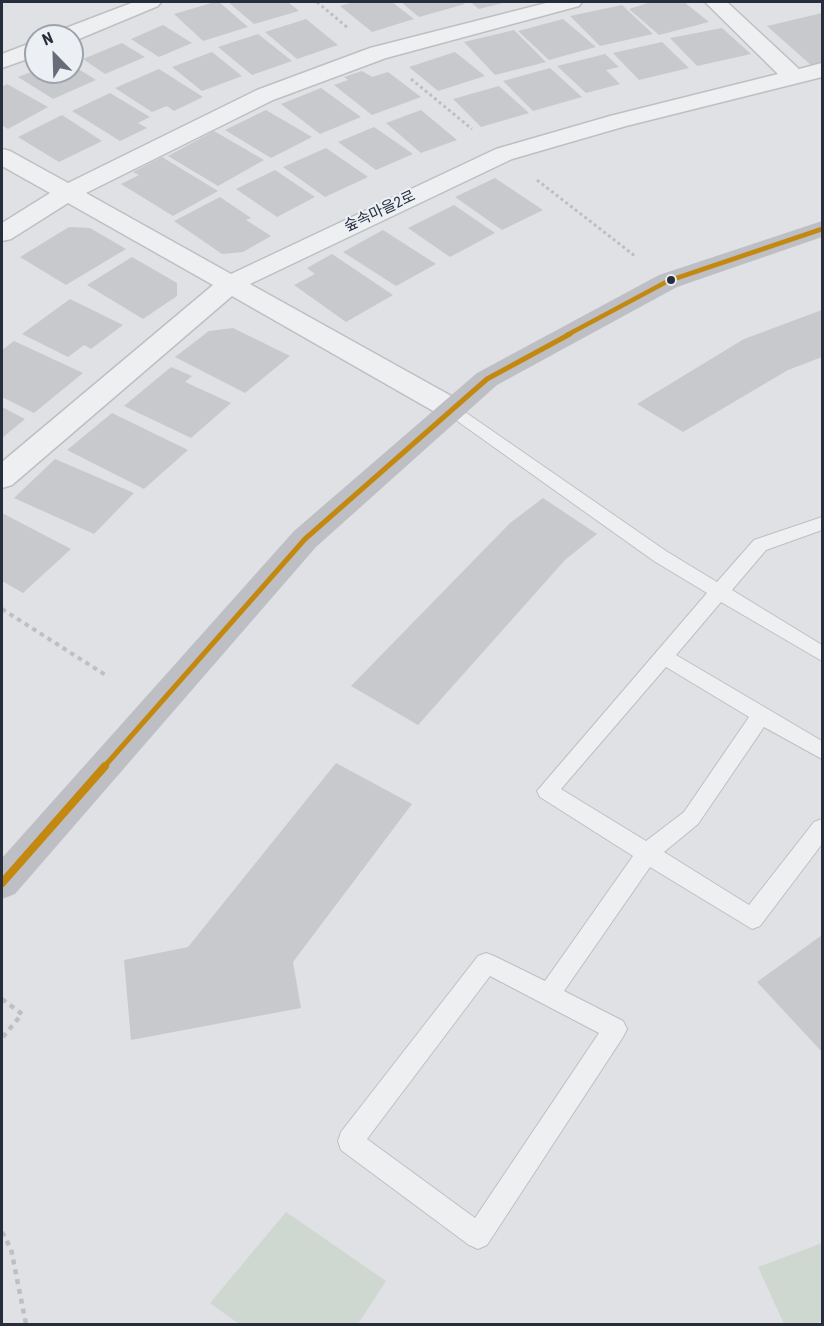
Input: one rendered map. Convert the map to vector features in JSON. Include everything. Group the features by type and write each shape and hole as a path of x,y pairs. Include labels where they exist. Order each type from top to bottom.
{"main road":[{"path":"2,884 305,539 487,379 668,281 822,229"}],"street":[{"path":"84,29 151,2"},
{"path":"2,234 68,192 265,95 378,52 572,2"},
{"path":"715,2 792,75"},
{"name":"숲속마을2로","path":"2,478 230,284 504,154 792,75 822,70"},
{"path":"2,156 452,409"}],"lane":[{"path":"452,409 660,556 822,654"},
{"path":"822,523 760,545 548,791 752,919 822,828"},
{"path":"664,657 822,751"},
{"path":"548,996 647,853 691,818 761,715"},
{"path":"486,963 548,996 615,1029 478,1236 350,1141 486,963"}],"path":[{"path":"316,2 352,31"},
{"path":"403,73 475,131"},
{"path":"533,177 639,258"},
{"path":"2,609 106,676"},
{"path":"2,999 22,1014 2,1038"},
{"path":"2,1232 11,1249 26,1324"}],"shaded area":[{"path":"286,1212 386,1281 358,1324 239,1324 210,1303"},
{"path":"822,1243 822,1321 813,1324 784,1324 758,1267"}],"building":[{"path":"219,2 248,27 203,41 174,14"},
{"path":"228,2 288,2 299,11 254,24"},
{"path":"354,2 392,2 414,19 372,32 340,6"},
{"path":"401,2 462,2 465,4 419,17"},
{"path":"470,2 507,2 479,9"},
{"path":"651,2 684,2 709,22 659,35 629,9"},
{"path":"622,5 653,34 600,46 570,16"},
{"path":"822,13 822,63 812,66 767,26"},
{"path":"306,19 338,45 297,59 265,32"},
{"path":"563,19 596,47 549,60 518,31"},
{"path":"163,25 192,43 159,57 131,39"},
{"path":"722,28 751,54 697,66 670,38"},
{"path":"514,30 546,62 495,75 464,42"},
{"path":"258,34 292,61 252,75 218,47"},
{"path":"662,42 689,68 639,80 613,53"},
{"path":"122,43 145,57 105,74 84,59"},
{"path":"212,52 242,76 202,91 172,67"},
{"path":"455,52 485,76 438,91 409,67"},
{"path":"605,54 619,67 606,70 620,84 586,93 557,66"},
{"path":"550,68 582,97 533,111 503,81"},
{"path":"159,69 203,97 174,111 167,106 152,112 115,88"},
{"path":"362,71 372,77 388,72 421,97 372,115 334,85 348,80 344,77"},
{"path":"84,72 96,80 53,99 29,84 84,84"},
{"path":"7,84 48,107 8,129 2,125 2,87"},
{"path":"499,86 529,113 481,127 453,99"},
{"path":"321,88 361,117 320,134 281,104"},
{"path":"110,93 150,117 138,123 147,128 120,141 72,111"},
{"path":"266,110 312,137 271,158 225,130"},
{"path":"421,110 457,140 421,153 386,123"},
{"path":"62,115 102,141 59,162 18,137"},
{"path":"374,127 413,154 376,170 338,142"},
{"path":"214,131 264,160 218,186 168,156"},
{"path":"326,148 368,177 325,197 283,167"},
{"path":"162,157 218,191 173,216 121,184 139,175 133,172"},
{"path":"275,170 315,197 277,217 236,189"},
{"path":"495,178 543,210 502,230 455,197"},
{"path":"220,197 251,218 246,220 271,236 243,252 222,254 174,221"},
{"path":"454,205 495,233 450,257 408,228"},
{"path":"69,227 90,228 126,249 66,285 20,257"},
{"path":"383,230 436,264 396,286 343,252"},
{"path":"332,254 393,295 346,322 294,285 315,274 307,268"},
{"path":"132,257 177,283 177,296 143,319 87,285"},
{"path":"70,299 123,325 91,349 84,345 68,357 22,334"},
{"path":"822,310 822,357 788,370 683,432 637,404 744,339"},
{"path":"233,328 290,356 245,393 175,357 209,331"},
{"path":"14,341 83,373 34,413 2,397 2,350"},
{"path":"171,367 192,376 185,382 231,403 191,438 124,406"},
{"path":"2,407 25,419 2,438"},
{"path":"112,413 188,450 144,489 67,450"},
{"path":"55,459 134,493 94,534 14,498"},
{"path":"543,498 597,534 565,560 418,725 351,686 510,523"},
{"path":"2,513 71,549 23,593 2,581"},
{"path":"336,763 412,804 293,962 301,1008 131,1040 124,960 188,947"},
{"path":"822,935 822,1052 757,982"}],"transit line":[{"path":"2,883 305,539 487,379 668,281 822,229"}]}
